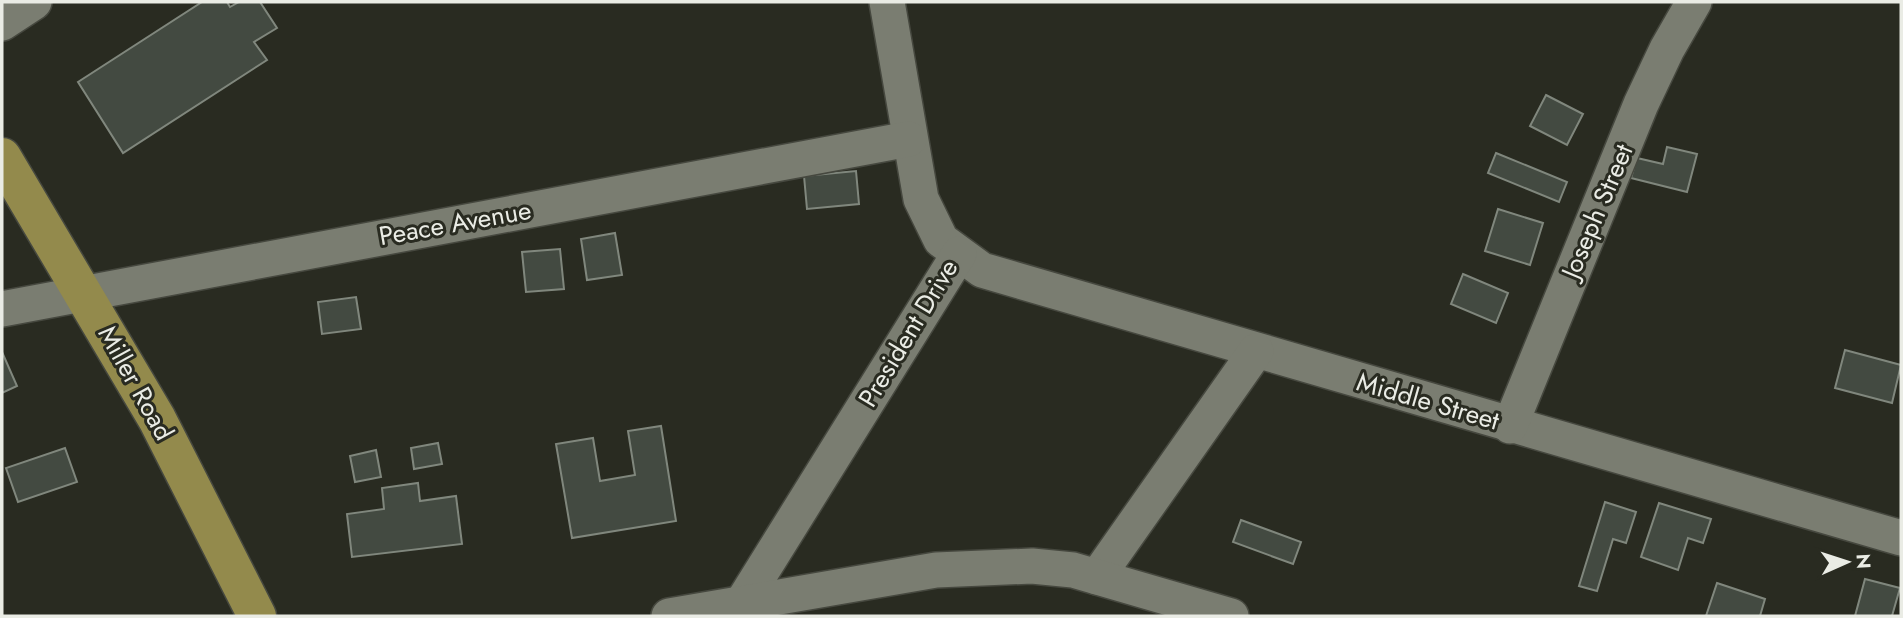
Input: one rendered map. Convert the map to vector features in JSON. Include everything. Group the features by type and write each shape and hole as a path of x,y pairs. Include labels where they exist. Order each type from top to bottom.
{"main road":[{"name":"Miller Road","path":"6,174 86,294 157,419 257,616"}],"street":[{"path":"2,23 34,2"},
{"name":"President Drive","path":"742,603 959,254 941,240 921,200 887,2"},
{"name":"Joseph Street","path":"1510,426 1641,104 1667,49 1694,2"},
{"name":"Peace Avenue","path":"2,309 909,139"},
{"name":"Middle Street","path":"959,254 982,270 1030,286 1901,538"},
{"path":"1097,577 1256,351"},
{"path":"669,616 874,579 988,566 1059,568 1231,616"}],"building":[{"path":"202,2 227,2 230,7 239,2 260,2 277,28 254,42 267,60 123,153 78,82"},
{"path":"1546,95 1583,114 1567,145 1530,126"},
{"path":"1667,147 1697,154 1687,192 1631,178 1637,158 1663,164"},
{"path":"1496,153 1567,182 1559,202 1488,173"},
{"path":"856,171 859,204 807,209 804,176"},
{"path":"1498,209 1543,223 1530,265 1485,251"},
{"path":"615,233 622,275 587,280 581,239"},
{"path":"560,249 564,289 526,292 522,252"},
{"path":"1463,274 1508,293 1496,323 1451,304"},
{"path":"356,297 361,329 322,334 318,302"},
{"path":"1845,350 1901,365 1892,403 1835,388"},
{"path":"2,352 17,386 2,393"},
{"path":"661,426 676,521 572,538 556,444 593,438 600,481 635,475 628,431"},
{"path":"438,443 442,464 414,469 411,448"},
{"path":"65,448 77,482 18,502 6,468"},
{"path":"376,450 381,477 355,482 350,456"},
{"path":"418,483 420,501 456,496 462,544 352,557 347,514 384,509 382,488"},
{"path":"1605,502 1636,512 1626,543 1613,539 1597,591 1579,586"},
{"path":"1659,503 1711,519 1703,543 1688,538 1678,570 1641,557"},
{"path":"1241,520 1301,542 1293,564 1233,542"},
{"path":"1865,579 1900,588 1892,616 1855,616"},
{"path":"1717,583 1765,599 1760,616 1706,616"}]}
